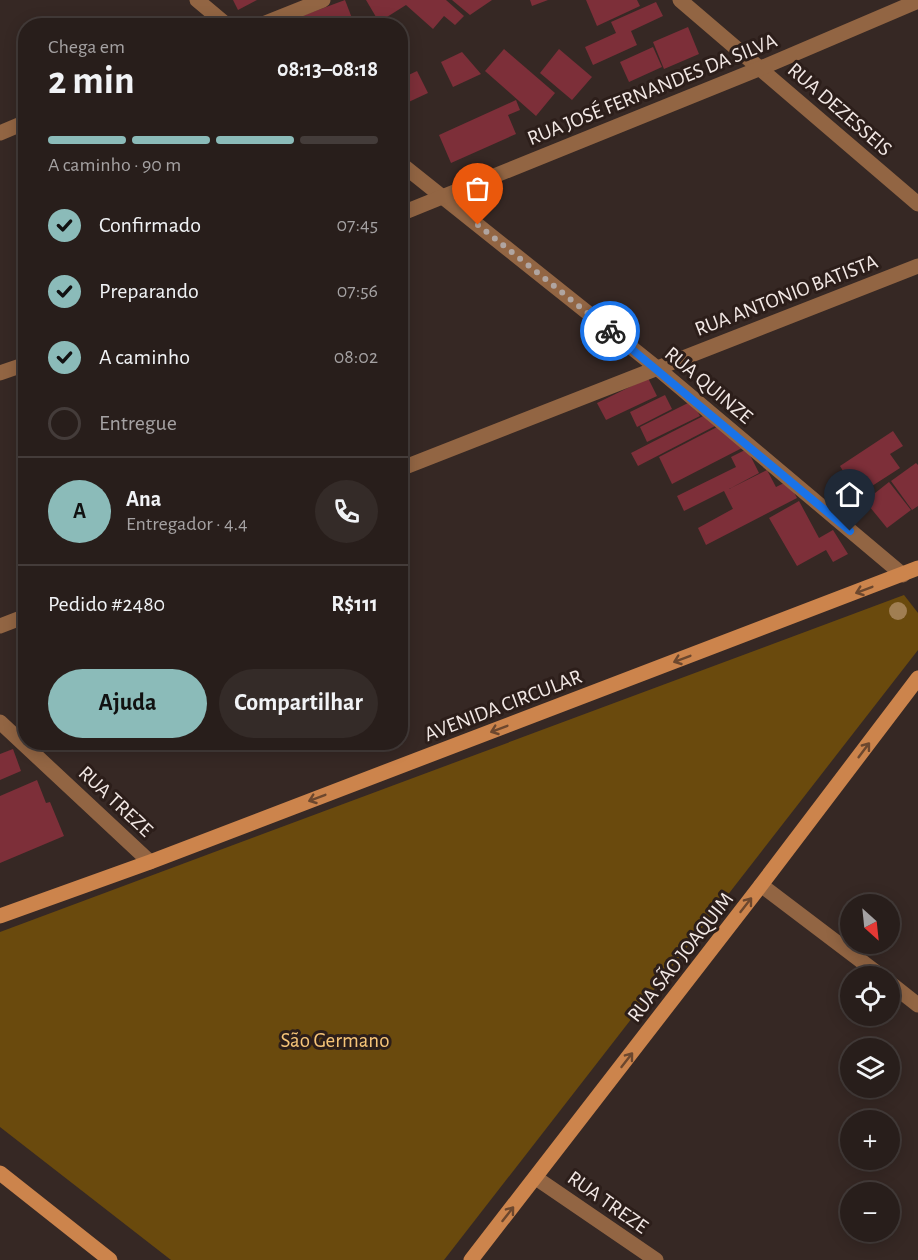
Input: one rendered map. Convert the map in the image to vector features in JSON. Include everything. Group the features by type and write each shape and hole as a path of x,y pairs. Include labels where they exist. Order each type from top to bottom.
{"main road":[{"name":"AVENIDA CIRCULAR","path":"0,916 150,862 918,568"},
{"name":"RUA SÃO JOAQUIM","path":"471,1260 918,678"},
{"path":"0,1173 110,1260"}],"street":[{"path":"197,0 218,18"},
{"path":"278,18 324,0"},
{"name":"RUA DEZESSEIS","path":"680,0 918,204"},
{"name":"RUA JOSÉ FERNANDES DA SILVA","path":"408,211 918,2"},
{"path":"0,133 18,125"},
{"name":"RUA QUINZE","path":"408,169 657,368 903,575"},
{"name":"RUA ANTONIO BATISTA","path":"408,466 918,267"},
{"path":"0,374 18,367"},
{"path":"0,626 18,619"},
{"name":"RUA TREZE","path":"0,722 18,739"},
{"name":"RUA TREZE","path":"30,750 150,862"},
{"path":"761,885 868,966"},
{"path":"900,991 918,1005"},
{"name":"RUA TREZE","path":"536,1178 656,1260"}],"green space":[{"name":"São Germano","path":"904,595 918,613 918,650 444,1260 171,1260 0,1127 0,932"}],"building":[{"path":"233,0 257,0 238,10"},
{"path":"345,0 352,18 299,18"},
{"path":"366,0 446,0 464,16 455,25 444,16 433,29 406,5 385,18 377,18"},
{"path":"452,0 492,0 470,15"},
{"path":"530,0 548,0 532,6"},
{"path":"586,0 637,0 640,6 597,26"},
{"path":"656,2 663,16 631,31 637,45 593,65 585,47 616,33 611,22"},
{"path":"688,27 699,54 664,69 653,42"},
{"path":"653,47 662,67 629,82 620,62"},
{"path":"504,49 555,93 536,116 485,71"},
{"path":"559,49 592,77 572,100 540,73"},
{"path":"462,52 481,74 453,87 441,62"},
{"path":"417,71 428,93 408,102 408,75"},
{"path":"516,100 520,110 508,115 516,134 451,163 439,135"},
{"path":"648,378 657,396 606,420 597,403"},
{"path":"665,395 672,409 637,427 630,412"},
{"path":"692,401 700,416 647,442 640,427"},
{"path":"709,413 715,426 638,466 631,453"},
{"path":"719,426 742,448 672,484 659,457"},
{"path":"893,431 903,446 890,454 900,468 858,495 840,466"},
{"path":"747,449 759,473 729,489 767,470 776,487 788,481 797,498 706,545 698,528 733,509 724,491 684,511 677,496 736,467 731,457"},
{"path":"916,463 918,465 918,506 912,510 891,481"},
{"path":"889,482 911,510 887,528 865,501"},
{"path":"799,501 819,538 833,530 848,554 833,562 826,550 797,566 769,518"},
{"path":"13,749 21,771 0,780 0,754"},
{"path":"37,780 46,803 50,802 64,836 0,863 0,796"}],"way so far":[{"path":"478,225 610,331"}],"route":[{"path":"610,331 850,531"}]}
